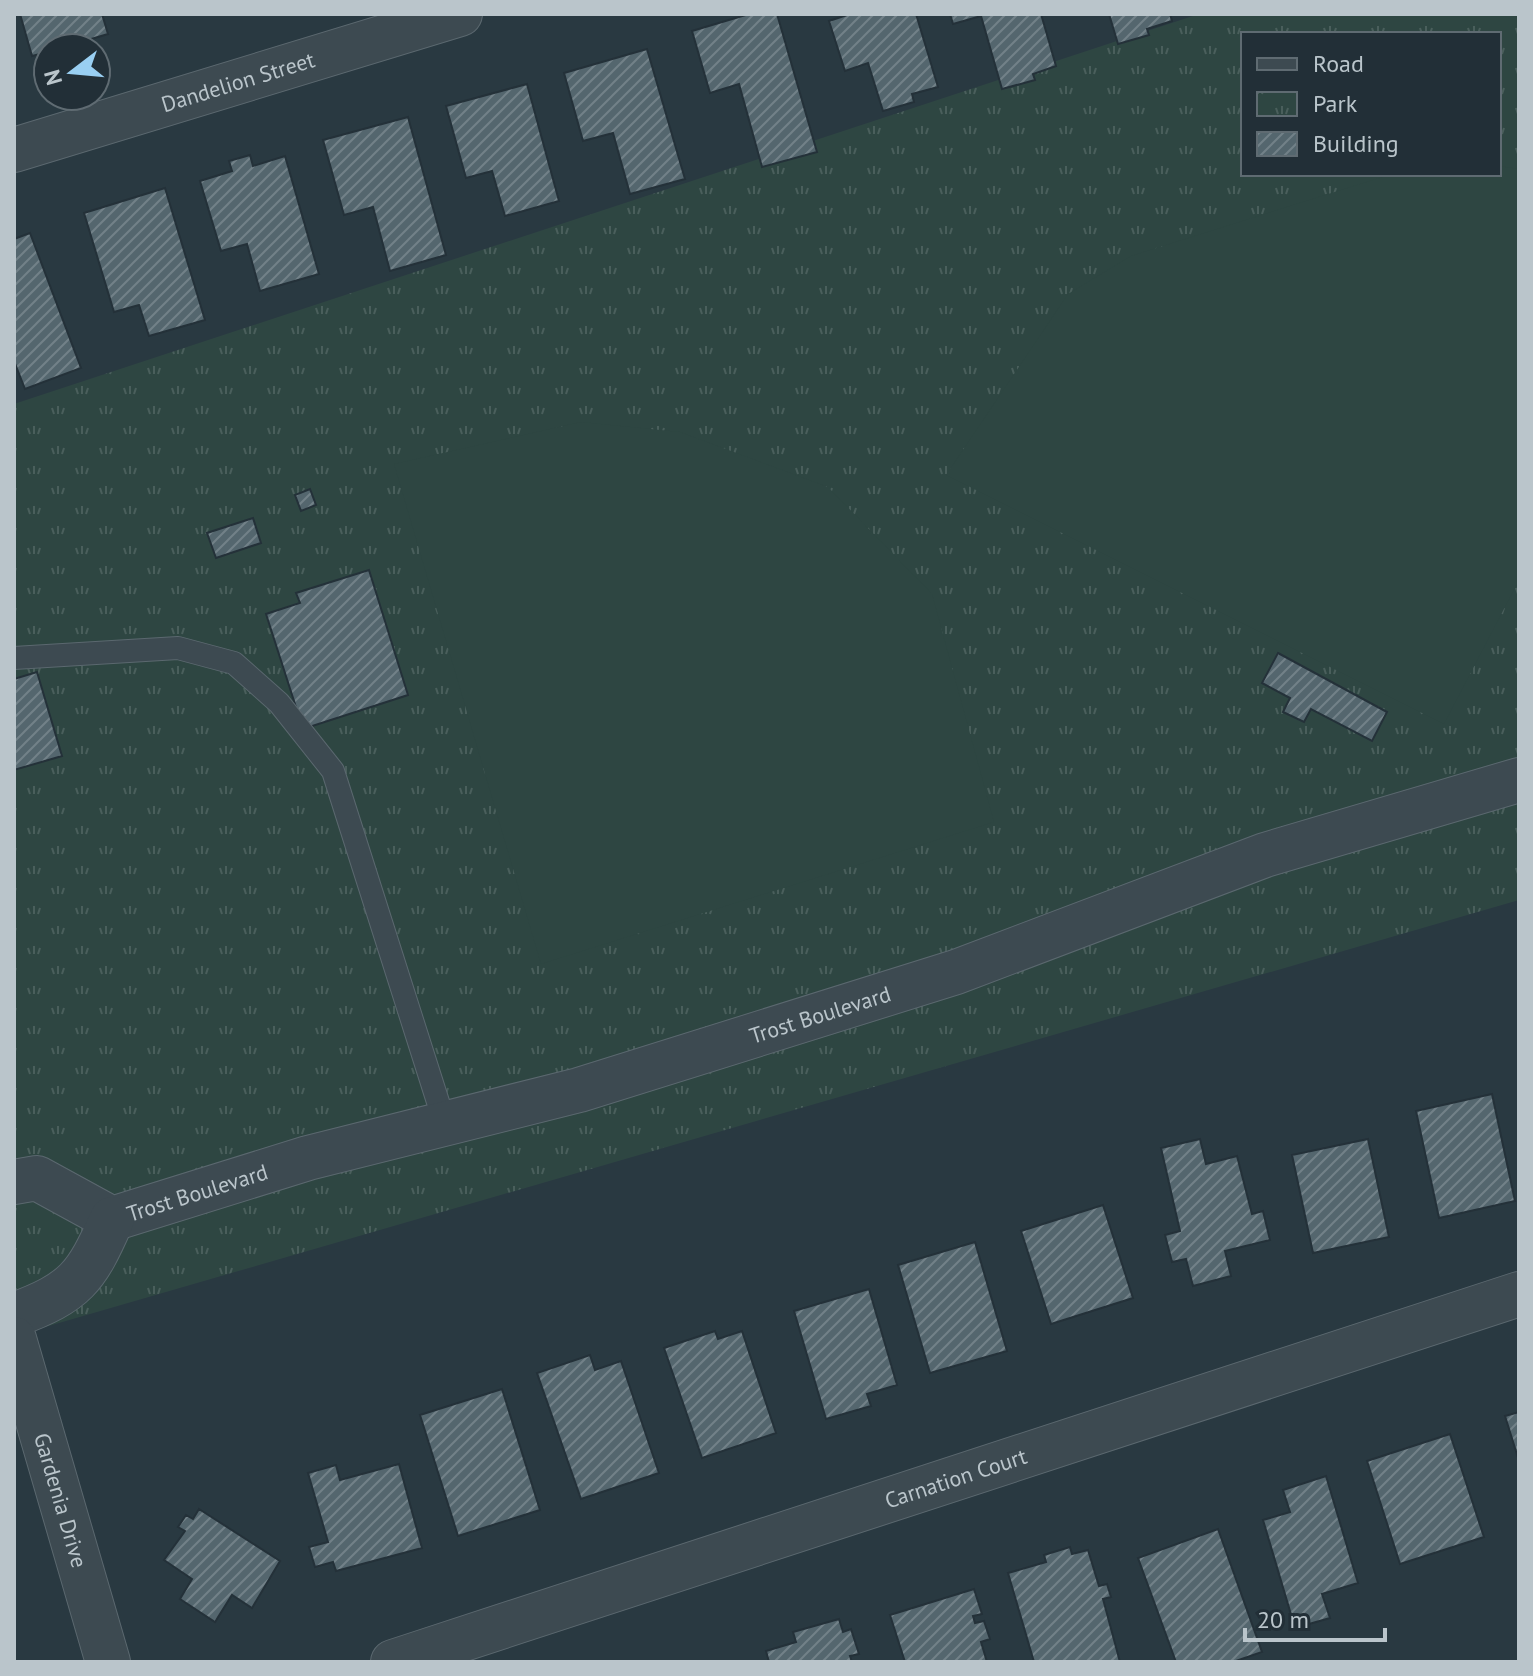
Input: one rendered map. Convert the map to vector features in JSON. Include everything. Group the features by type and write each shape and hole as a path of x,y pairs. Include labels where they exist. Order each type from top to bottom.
{"street":[{"name":"Dandelion Street","path":"14,150 460,14"},
{"name":"Trost Boulevard","path":"14,1182 37,1178 112,1219 308,1158 579,1090 956,972 1265,855 1519,780"},
{"name":"Trost Boulevard","path":"14,1315 56,1299 92,1264 112,1219"},
{"name":"Carnation Court","path":"393,1662 1519,1294"},
{"name":"Gardenia Drive","path":"14,1339 108,1662"}],"lane":[{"path":"14,658 178,648 234,663 279,703 333,771 445,1124"}],"green space":[{"path":"1199,14 1519,14 1519,900 14,1336 14,404"},
{"path":"1501,166 1519,169 1519,580 1444,724 946,475 1068,294 1131,256 1386,176 1501,176"},
{"path":"581,422 680,432 828,487 932,594 994,822 541,964 394,464"}],"building":[{"path":"20,14 102,14 107,32 32,32 32,56"},
{"path":"749,14 777,14 817,152 762,167 739,84 710,93 692,31"},
{"path":"850,14 916,14 938,87 912,94 914,102 883,111 868,63 845,71 829,21"},
{"path":"950,14 1041,14 1056,66 1033,74 1035,80 1002,89 981,16 953,24"},
{"path":"1109,14 1170,14 1172,21 1147,29 1149,35 1118,44"},
{"path":"647,49 685,179 630,194 613,133 583,141 564,73"},
{"path":"527,84 559,201 505,216 492,171 466,178 446,106"},
{"path":"408,117 446,255 390,271 373,207 344,215 323,140"},
{"path":"250,155 253,166 285,156 319,274 260,291 247,244 221,251 200,181 232,171 229,161"},
{"path":"165,188 205,320 149,336 139,305 114,312 84,213"},
{"path":"30,233 81,368 25,389 14,361 14,239"},
{"path":"310,489 316,505 301,511 295,495"},
{"path":"253,518 261,543 216,558 207,533"},
{"path":"369,570 408,695 303,729 266,614 300,603 296,593"},
{"path":"1278,653 1387,712 1372,741 1311,709 1304,722 1283,712 1290,698 1262,683"},
{"path":"37,672 62,756 14,770 14,679"},
{"path":"1492,1094 1515,1201 1439,1218 1416,1111"},
{"path":"1200,1139 1206,1164 1237,1156 1252,1214 1263,1211 1270,1240 1225,1251 1231,1276 1193,1286 1186,1259 1172,1262 1165,1235 1180,1231 1161,1148"},
{"path":"1368,1139 1389,1237 1313,1253 1292,1155"},
{"path":"1103,1205 1133,1298 1051,1324 1021,1231"},
{"path":"975,1242 1007,1351 930,1373 898,1265"},
{"path":"869,1289 897,1385 867,1394 871,1406 826,1419 794,1311"},
{"path":"715,1331 718,1339 742,1331 776,1433 702,1458 664,1348"},
{"path":"590,1355 595,1370 621,1361 659,1473 581,1499 537,1373"},
{"path":"502,1389 540,1510 458,1536 420,1415"},
{"path":"1519,1412 1519,1461 1505,1416"},
{"path":"1450,1434 1484,1537 1400,1564 1367,1461"},
{"path":"399,1464 422,1548 336,1571 333,1562 315,1567 309,1547 328,1542 308,1473 336,1465 340,1480"},
{"path":"1326,1476 1358,1583 1322,1594 1330,1618 1295,1628 1263,1520 1290,1512 1283,1490"},
{"path":"199,1509 280,1561 252,1608 232,1595 215,1622 180,1599 192,1579 164,1560 185,1531 178,1527 186,1515 193,1519"},
{"path":"1218,1529 1262,1652 1233,1662 1176,1662 1138,1558"},
{"path":"1070,1547 1072,1554 1088,1550 1099,1586 1107,1584 1111,1597 1103,1599 1120,1662 1034,1662 1008,1573 1046,1562 1044,1555"},
{"path":"974,1589 982,1614 973,1616 975,1623 984,1621 990,1639 981,1642 987,1662 905,1662 890,1615"},
{"path":"839,1619 843,1632 851,1629 859,1654 850,1656 852,1662 769,1662 766,1651 796,1642 793,1632"}]}
